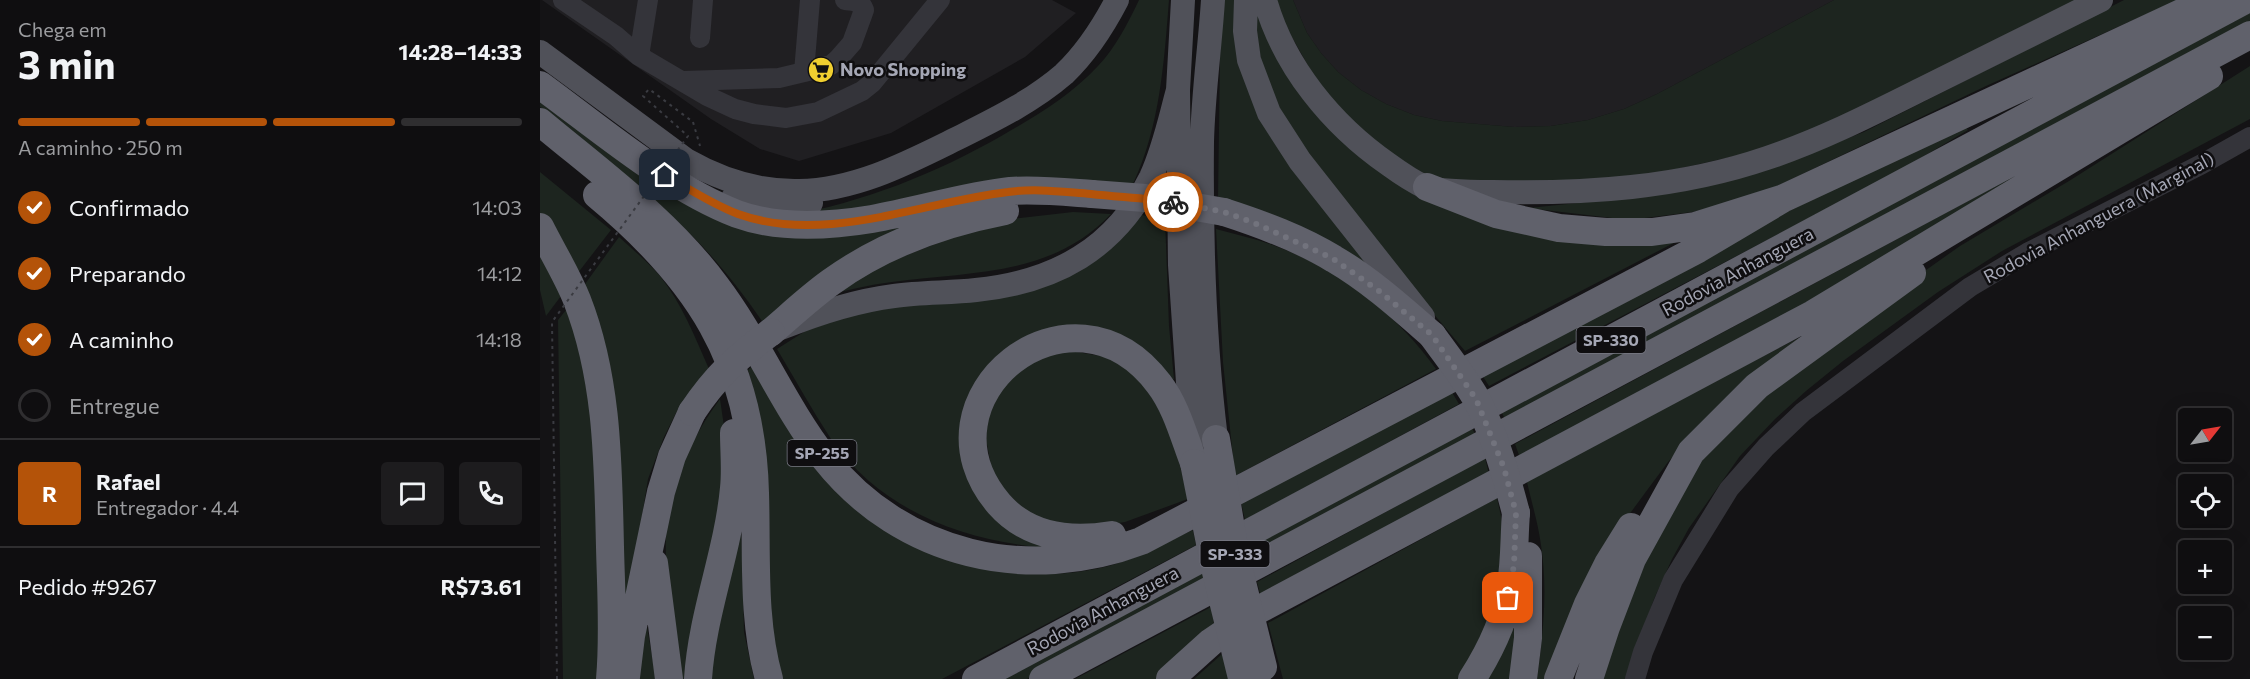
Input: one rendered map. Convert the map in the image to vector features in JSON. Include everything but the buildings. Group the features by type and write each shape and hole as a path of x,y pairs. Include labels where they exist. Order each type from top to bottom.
{"highway":[{"path":"1427,187 1496,214 1559,228 1606,232 1652,232 1695,226 1784,198 2209,0"},
{"name":"Rodovia Anhanguera","path":"976,679 2246,0"},
{"name":"Rodovia Anhanguera","path":"1043,679 2250,35"},
{"path":"1170,679 1211,642 1258,610 1813,314 2250,52"},
{"path":"540,85 650,165 709,201 739,214 771,221 832,224 871,219 981,195 1047,190 1145,198 1224,212 1332,258 1379,291 1432,335 1466,382 1485,418 1504,468 1526,546 1529,575 1528,638 1523,679"},
{"name":"SP-255","path":"540,122 670,232 716,285 745,327 825,459 852,488 911,531 944,546 992,558 1015,561 1060,560 1108,553 1125,547 1214,503"},
{"path":"540,148 621,214 690,288 706,313 735,372 744,400 752,445 757,618 761,650 769,679"},
{"path":"625,679 661,492 672,456 692,412 727,367 830,283 851,269 915,237 954,222 1057,203 1092,194"},
{"path":"1558,679 1588,604 1608,564 1656,490 1691,452 1758,386 1900,282 2008,196"},
{"name":"SP-330","path":"1214,503 1698,249 1784,198"},
{"path":"540,227 577,300 598,375 608,453 611,568 610,679"},
{"path":"1194,463 1173,408 1158,382 1132,357 1099,341 1061,339 1046,342 1025,351 996,376 978,408 975,427 976,455 988,488 1006,511 1019,521 1043,533 1069,538 1112,535 1214,503"},
{"path":"698,679 704,628 734,488 734,430 721,345"},
{"name":"SP-333","path":"1216,439 1254,676"},
{"path":"1589,679 1632,559 1691,452"},
{"name":"SP-333","path":"1194,463 1215,568 1254,676"},
{"path":"1472,679 1486,656 1505,610 1514,565 1516,513"},
{"path":"651,543 669,679"}],"main road":[{"path":"1183,0 1178,90 1180,265 1182,324 1194,463"},
{"path":"1213,0 1202,140 1204,295 1216,439"},
{"path":"1245,0 1245,30 1249,60 1269,113 1300,161 1419,311 1432,335"},
{"path":"1264,0 1274,27 1292,61 1313,94 1348,132 1382,160 1427,187 1481,192 1634,188 1729,169 1776,155 1858,121 2101,0"},
{"path":"681,184 749,204 782,207 834,198 986,124 1045,90 1079,59 1109,3"},
{"path":"540,52 686,160 725,179 744,185 799,191 831,188 876,176"},
{"path":"771,332 840,306 864,301 896,296 978,290 1028,280 1063,267 1089,253 1106,239 1129,213 1150,178 1159,158 1178,90"}],"street":[{"path":"563,0 616,36 639,56 722,104 754,114 786,118 818,112 855,95 873,83 940,0"},
{"path":"639,56 648,0"},
{"path":"700,38 704,0"},
{"path":"804,72 810,0"},
{"path":"684,81 779,78 831,65 852,43 864,10 862,4 845,0"},
{"path":"616,36 626,36 644,30"},
{"name":"Rodovia Anhanguera (Marginal)","path":"1635,679 1643,652 1673,580 1729,489 1766,447 1803,412 1970,287 2027,253 2202,165 2250,137"}],"path":[{"path":"557,679 552,322 688,136 643,96 649,89 693,122"}],"shaded area":[{"name":"Novo Shopping","path":"542,0 1052,0 1076,13 1025,57 891,133 799,161 760,149 711,119"},
{"path":"1139,0 1169,0 1163,71 1155,117 1133,184 860,214 787,216 844,203 898,185 951,162 1029,120 1054,104 1098,66 1116,43"},
{"path":"1224,0 1240,0 1241,46 1366,264 1218,200 1220,56"},
{"path":"1258,0 1278,50 1431,200 1693,233 1465,351 1387,259 1301,148 1265,81 1256,33"},
{"path":"1271,0 1293,0 1307,33 1321,53 1338,72 1361,90 1386,104 1414,115 1442,121 1514,127 1551,126 1588,120 1624,109 1657,94 1834,0 2079,0 1858,112 1757,151 1642,177 1484,188 1427,175 1396,159 1332,108"},
{"path":"1293,0 1834,0 1657,94 1624,109 1588,120 1551,126 1514,127 1442,121 1414,115 1386,104 1361,90 1338,72 1321,53 1307,33"},
{"path":"2124,0 2178,0 1986,86 1769,190 1708,210 1629,220 1528,208 1657,195 1801,156 1864,132"},
{"path":"2250,10 2250,26 1506,421 1500,409"},
{"path":"2250,66 2250,119 2002,251 1938,292 1843,361 1775,419 1740,456 1689,528 1654,599 1626,679 1598,679 1621,602 1693,470 1743,414 1919,275 1960,246 2069,181"},
{"path":"540,93 652,176 642,188 540,107"},
{"path":"1964,124 1968,130 1904,168 1489,386 1480,372 1810,200"},
{"path":"2050,157 1887,262 1520,458 1515,444"},
{"path":"540,172 611,230 574,278 540,214"},
{"path":"662,182 709,212 953,211 762,321 710,255 650,197"},
{"path":"1073,212 1111,214 1088,235 1063,250 1009,268 875,285 824,296 860,273 995,221"},
{"path":"1141,215 1165,218 1169,326 1174,379 1167,383 1141,355 1023,345 969,451 1047,548 985,538 955,529 927,518 899,503 874,485 851,464 831,439 777,349 807,330 860,312 1073,274 1111,249"},
{"path":"1216,229 1278,247 1324,268 1366,296 1404,330 1436,369 1235,476 1223,362"},
{"path":"619,237 660,276 668,287 688,321 709,369 676,413 648,479 621,647 580,291"},
{"path":"540,242 564,292 546,316 540,290"},
{"path":"570,305 594,402 601,679 563,679 558,320"},
{"path":"1812,331 1694,434 1668,462 1623,523 1551,679 1537,679 1543,629 1544,579 1540,537 1526,478"},
{"path":"1053,348 1125,360 1170,423 1188,499 1125,522 1081,529 1027,517 993,476 986,439 987,421 1007,375"},
{"path":"753,365 825,472 1016,573 1059,574 1102,568 1138,556 1193,530 1196,545 942,679 779,679 772,653 755,396 748,370"},
{"path":"1450,389 1459,404 1245,520 1241,502"},
{"path":"720,399 728,454 689,679 682,679 668,583 666,533 668,509 677,476 687,453"},
{"path":"1470,424 1477,438 1253,557 1250,544"},
{"path":"1485,458 1489,474 1261,597 1257,582"},
{"path":"1497,498 1504,530 1504,583 1464,679 1283,679 1268,623"},
{"path":"741,517 744,632 754,679 705,679"},
{"path":"1202,570 1205,582 1027,679 999,679"},
{"path":"1211,607 1215,629 1160,679 1075,679"},
{"path":"1515,609 1516,679 1480,679"},
{"path":"646,621 656,679 637,679"},
{"path":"1222,654 1229,679 1194,679"}],"way so far":[{"path":"1173,202 1224,212 1303,243 1357,274 1432,335 1476,399 1504,468 1516,513 1514,565 1508,598"}],"place":[{"name":"Novo Shopping","path":"821,70"}],"route":[{"path":"665,175 709,201 739,214 771,221 797,223 832,224 871,219 981,195 1011,191 1047,190 1173,202"}]}
